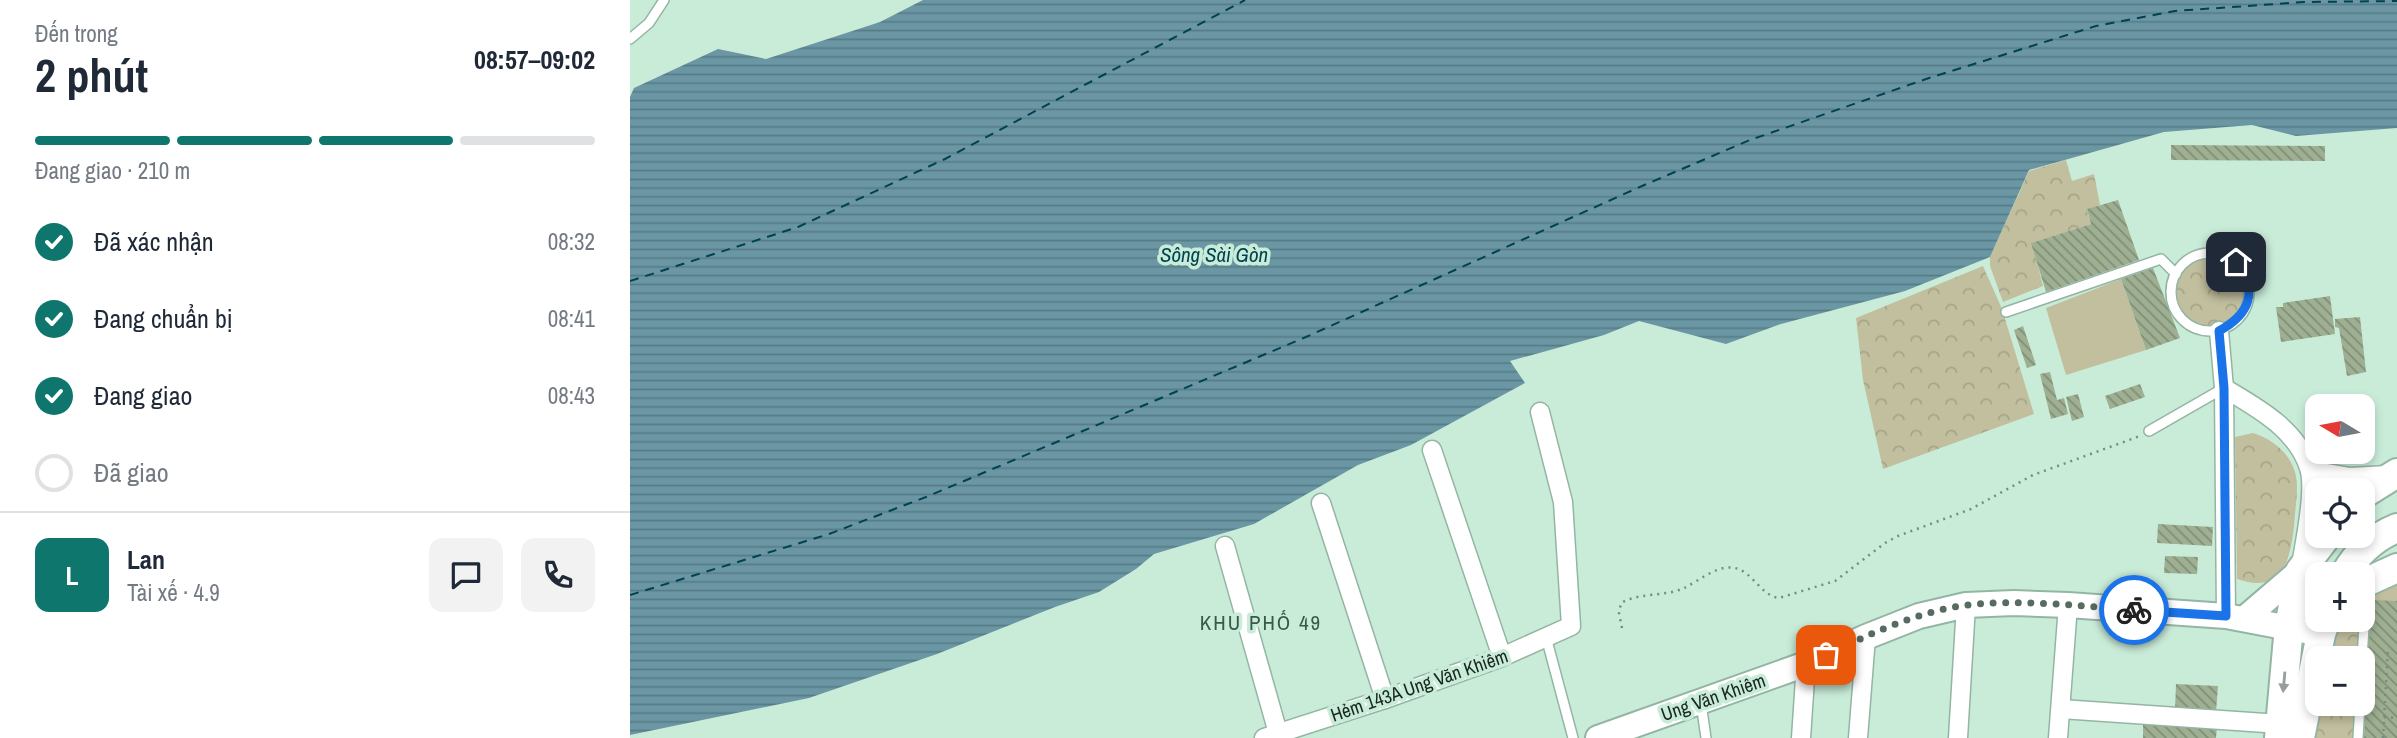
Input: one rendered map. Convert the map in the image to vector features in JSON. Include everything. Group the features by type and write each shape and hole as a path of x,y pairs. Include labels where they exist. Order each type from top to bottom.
{"main road":[{"path":"2375,487 2397,473"},
{"path":"2353,562 2373,541 2397,528"},
{"path":"2236,617 2300,571 2318,548"},
{"path":"2375,578 2397,568"},
{"path":"2286,733 2289,626 2300,571"},
{"name":"Ung Văn Khiêm","path":"1598,738 1806,664 1919,616 1966,605 2068,605 2236,617 2289,626 2305,625"},
{"path":"2286,733 2323,632"}],"street":[{"path":"2219,331 2236,617"},
{"path":"2224,388 2259,409 2289,435 2300,449 2310,470 2311,496 2300,571"},
{"name":"Hẻm 143A Ung Văn Khiêm","path":"1271,736 1502,657 1571,626 1563,502 1540,412"},
{"path":"1432,450 1502,657"},
{"path":"2310,470 2350,477 2397,473"},
{"path":"1321,503 1385,699"},
{"path":"1225,546 1271,736"},
{"path":"1958,738 1966,605"},
{"path":"2058,738 2068,605"},
{"path":"1858,738 1866,637"},
{"path":"1801,738 1806,664"},
{"path":"2061,709 2286,733"}],"lane":[{"path":"630,39 649,23 664,0"},
{"path":"2222,254 2236,262 2249,285 2249,299 2245,311 2236,322 2219,331 2196,329 2177,313 2172,300 2176,274 2183,264 2195,256 2222,254"},
{"path":"2006,312 2161,258 2176,274"},
{"path":"2149,431 2224,388"},
{"path":"1546,637 1573,738"},
{"path":"1701,701 1706,738"},
{"path":"2358,738 2359,716"}],"path":[{"path":"1622,628 1619,612 1621,603 1629,599 1682,589 1724,568 1735,568 1744,572 1770,596 1779,598 1835,581 1898,536 1971,509 2032,475 2149,431"},
{"path":"2383,738 2388,648"},
{"path":"2384,717 2397,718"}],"green space":[{"path":"2066,160 2072,181 2094,174 2100,205 2087,210 2091,224 2032,243 2043,286 2003,302 1990,266 1990,257 2029,171"},
{"path":"2203,258 2217,258 2229,263 2239,273 2244,292 2239,311 2229,321 2217,326 2203,326 2191,321 2181,311 2176,299 2176,285 2181,273 2191,263"},
{"path":"1983,266 2002,309 2034,414 1883,469 1863,380 1856,318"},
{"path":"2121,279 2146,350 2066,375 2046,308"},
{"path":"2253,433 2267,439 2284,452 2295,472 2297,488 2292,543 2284,568 2267,582 2254,583 2237,579 2235,437"},
{"path":"2397,577 2397,738 2313,738 2317,716 2375,716 2375,646 2332,646 2337,632 2375,632 2375,590"}],"water":[{"name":"Sông Sài Gòn","path":"923,0 2397,0 2397,128 2296,136 2252,125 2164,132 2029,170 1990,257 1905,291 1781,324 1726,344 1639,321 1604,335 1510,361 1525,383 1411,445 1358,465 1254,524 1154,554 1136,569 1099,592 937,654 809,698 630,735 630,97 634,88 718,49 766,59 880,22"}],"building":[{"path":"2171,145 2325,146 2325,161 2171,160"},
{"path":"2118,200 2139,260 2046,292 2031,243 2091,224 2087,209"},
{"path":"2153,268 2180,338 2146,350 2121,279"},
{"path":"2330,296 2335,334 2281,342 2276,307 2283,307 2283,303"},
{"path":"2360,317 2366,372 2347,376 2335,319"},
{"path":"2023,326 2036,365 2027,368 2014,330"},
{"path":"2050,372 2057,400 2064,398 2068,414 2051,419 2040,374"},
{"path":"2140,384 2145,397 2110,409 2105,396"},
{"path":"2078,394 2084,417 2072,421 2066,397"},
{"path":"2158,524 2213,527 2212,546 2157,543"},
{"path":"2165,556 2198,557 2197,574 2164,573"},
{"path":"2375,600 2397,601 2397,738 2364,738 2365,716 2375,716 2375,646 2369,646 2369,632 2375,632"},
{"path":"2176,684 2218,686 2216,712 2175,710"},
{"path":"2143,724 2217,727 2216,738 2143,738"}],"ferry route":[{"path":"630,281 798,227 945,159 1245,0"},
{"path":"630,595 829,534 926,497 1306,337 1750,140 1929,78 2096,26 2175,11 2304,2 2397,1"}],"way so far":[{"path":"1826,655 1919,616 1966,605 2014,603 2134,610"}],"district":[{"name":"KHU PHỐ 49","path":"1261,622"}],"route":[{"path":"2134,610 2226,616 2224,388 2219,331 2236,322 2245,311 2249,299 2249,285 2236,262"}]}
